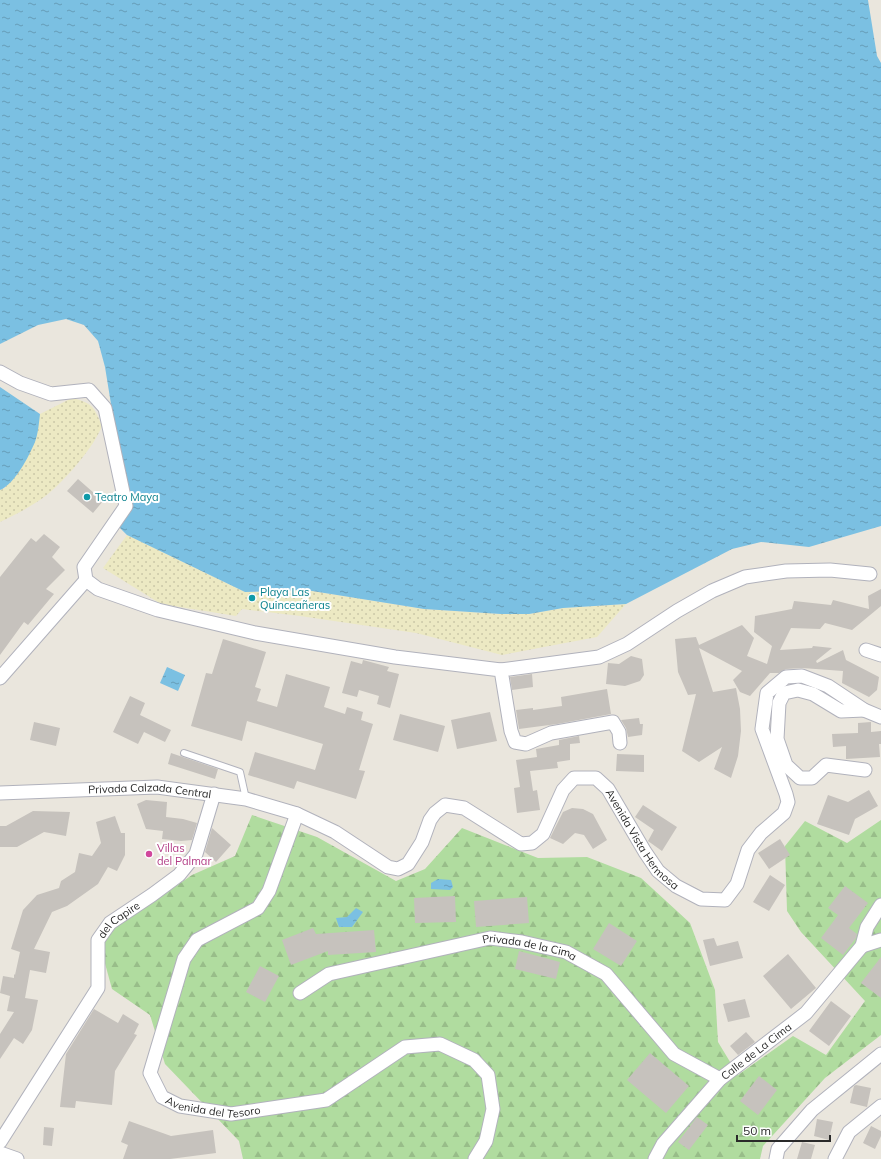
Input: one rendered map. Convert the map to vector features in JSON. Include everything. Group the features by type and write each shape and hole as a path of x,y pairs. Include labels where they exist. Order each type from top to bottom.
{"street":[{"path":"0,372 20,383 51,394 89,390 105,408 126,506 84,567 86,580 98,589 158,610 255,632 395,657 501,670 599,657 627,644 677,610 712,590 745,577 786,571 830,570 870,574"},
{"path":"0,678 86,580"},
{"path":"866,650 881,656"},
{"path":"501,670 511,731 515,742 526,744 551,733 613,722 618,732 620,743"},
{"name":"Avenida Vista Hermosa","path":"297,814 335,832 388,867 398,869 408,864 422,842 430,820 435,813 445,805 464,808 521,844 532,843 543,834 563,790 574,778 596,778 608,789 645,852 658,871 676,886 701,899 725,900 737,884 748,850 761,833 784,814 788,802 762,729 767,693 786,677 802,676 828,686 864,710 881,717"},
{"path":"864,710 842,711 813,694 798,690 784,693 779,703 777,739 786,765 800,778 812,778 826,765 865,770"},
{"name":"Privada Calzada Central","path":"0,794 157,787 246,799 297,814"},
{"name":"del Capire","path":"0,1142 98,988 98,940 110,923 179,875 196,854 214,794"},
{"name":"Avenida del Tesoro","path":"297,814 269,891 258,908 197,940 184,959 150,1074 162,1097 180,1106 231,1114 326,1100 405,1047 440,1044 474,1060 488,1075 493,1109 486,1141 475,1159"},
{"path":"862,946 867,927 881,905"},
{"name":"Privada de la Cima","path":"300,993 330,974 490,938 522,942 566,952 606,974 674,1054 720,1079"},
{"path":"862,946 881,940"},
{"name":"Calle de La Cima","path":"655,1159 662,1144 720,1079 806,1013 862,946"},
{"path":"776,1159 778,1149 812,1110 881,1054"},
{"path":"835,1159 849,1132 881,1106"},
{"path":"0,1153 17,1159"}],"lane":[{"path":"184,752 240,772 246,799"}],"green space":[{"path":"252,815 317,837 396,881 425,869 462,828 538,858 587,857 641,878 690,923 715,990 718,1042 738,1075 793,1036 826,1055 865,1001 801,932 787,911 785,846 805,821 847,843 881,820 881,1035 825,1078 763,1146 760,1159 243,1159 239,1141 165,1064 150,1015 112,989 98,938 192,875 235,856"}],"sand":[{"path":"72,398 92,406 97,414 102,426 93,443 79,462 55,488 43,498 19,513 0,522 0,490 5,488 35,441 40,414"},
{"name":"Playa Las Quinceañeras","path":"127,535 245,592 306,590 424,609 501,614 529,614 563,608 626,604 597,637 502,655 416,633 242,609 236,616 161,604 103,568"}],"water":[{"path":"0,0 868,0 877,56 881,63 881,526 809,547 761,542 732,549 626,604 563,608 529,614 501,614 424,609 306,590 245,592 127,535 120,528 117,441 105,367 98,341 84,325 66,319 38,325 0,344"},
{"path":"0,387 40,414 36,439 29,455 16,476 6,487 0,490"},
{"path":"167,667 185,675 178,691 160,683"},
{"path":"438,879 451,880 453,887 450,890 431,889 431,883"},
{"path":"356,908 363,912 352,927 339,927 336,918 347,917"}],"building":[{"name":"Teatro Maya","path":"78,479 103,501 93,513 67,491"},
{"path":"44,534 60,547 52,557 65,570 46,589 54,594 28,625 24,622 0,655 0,577 31,538 36,542"},
{"path":"881,589 881,606 852,630 825,623 820,629 791,628 780,650 812,648 813,646 832,648 816,661 817,663 843,650 846,660 879,677 877,690 869,697 842,683 843,671 802,668 786,669 779,673 770,673 750,696 740,692 733,680 742,671 699,648 713,692 736,688 740,709 741,731 738,756 731,778 714,769 722,747 699,762 682,751 696,694 688,695 678,672 675,639 696,637 699,645 742,625 754,638 747,656 767,664 772,646 754,632 755,616 792,609 794,601 831,605 833,600 869,609 868,596"},
{"path":"223,639 266,652 255,687 261,689 257,701 277,707 286,674 330,687 324,707 345,714 347,707 363,712 361,720 373,724 359,770 365,771 356,799 297,781 294,789 248,775 255,752 315,770 323,744 247,721 242,741 191,726 206,673 212,674"},
{"path":"631,656 642,659 644,675 640,681 625,686 606,684 608,663 619,664"},
{"path":"363,660 389,667 387,671 399,674 390,708 377,704 379,696 359,690 357,697 342,693 351,661 362,664"},
{"path":"532,674 533,687 512,690 510,677"},
{"path":"607,689 611,714 519,729 516,710 533,708 533,710 562,706 561,697"},
{"path":"130,696 145,703 140,715 171,730 165,742 144,732 138,744 113,732"},
{"path":"490,712 497,741 457,749 451,720"},
{"path":"400,714 445,726 438,752 393,740"},
{"path":"639,718 640,724 643,724 642,735 628,737 626,728 621,720"},
{"path":"34,722 60,728 56,746 30,740"},
{"path":"871,722 871,732 881,731 881,744 879,744 880,757 846,759 846,746 833,747 832,734 858,733 858,723"},
{"path":"579,736 580,743 570,744 570,760 557,762 558,768 530,771 533,791 537,790 540,810 517,813 514,788 520,787 516,760 537,757 536,749 559,745 559,740"},
{"path":"171,753 218,769 215,779 168,764"},
{"path":"617,754 644,755 644,772 616,771"},
{"path":"869,790 878,806 855,819 849,835 817,824 828,795 848,802"},
{"path":"146,800 167,802 166,817 183,819 197,823 192,840 181,841 162,839 163,831 146,829 137,804"},
{"path":"643,805 677,827 662,851 648,841 654,830 635,817"},
{"path":"572,808 583,809 593,814 607,840 593,849 584,835 575,833 563,844 550,838 563,812"},
{"path":"33,811 70,812 66,836 44,832 17,847 0,847 0,826 6,826"},
{"path":"115,816 121,833 125,833 125,855 117,871 108,867 98,884 67,906 52,912 34,949 50,952 46,973 30,970 25,998 38,1000 32,1030 23,1044 14,1038 0,1059 0,1034 14,1012 7,1011 10,996 0,993 3,976 14,978 14,974 15,975 20,952 11,949 23,910 37,895 59,888 61,881 75,872 79,853 92,856 101,843 96,822"},
{"path":"212,828 231,845 216,862 205,852"},
{"path":"780,839 790,855 769,869 758,853"},
{"path":"770,875 785,885 769,911 753,902"},
{"path":"845,886 868,903 849,928 857,934 856,938 843,955 821,938 838,915 828,908"},
{"path":"455,896 456,922 415,923 414,898"},
{"path":"527,897 529,923 476,927 474,901"},
{"path":"609,923 637,941 621,966 593,949"},
{"path":"313,928 316,934 374,930 376,952 328,955 328,951 291,965 282,940"},
{"path":"714,938 717,946 738,941 743,958 710,966 703,940"},
{"path":"519,951 560,962 556,979 515,969"},
{"path":"788,954 816,988 791,1009 763,976"},
{"path":"881,957 881,998 861,983"},
{"path":"260,966 279,976 265,1002 246,992"},
{"path":"745,999 750,1017 728,1022 723,1004"},
{"path":"831,1001 851,1016 829,1046 809,1031"},
{"path":"94,1009 118,1023 123,1014 139,1024 134,1034 137,1035 115,1071 112,1105 76,1101 75,1108 60,1107 66,1054"},
{"path":"746,1032 755,1042 738,1055 730,1046"},
{"path":"650,1053 689,1086 666,1113 627,1080"},
{"path":"759,1076 777,1090 758,1115 740,1101"},
{"path":"856,1085 871,1088 867,1107 850,1103 854,1086"},
{"path":"697,1117 708,1125 689,1150 678,1142"},
{"path":"817,1119 833,1122 829,1140 814,1136"},
{"path":"129,1121 171,1136 213,1130 216,1153 170,1159 123,1159 128,1145 121,1142"},
{"path":"871,1126 881,1131 881,1136 875,1149 863,1143"},
{"path":"44,1127 54,1128 52,1146 43,1145"},
{"path":"802,1142 815,1145 811,1159 797,1159"}],"place":[{"name":"Teatro Maya","path":"87,497"},
{"name":"Playa Las Quinceañeras","path":"252,598"},
{"name":"Villas del Palmar","path":"149,854"}]}
